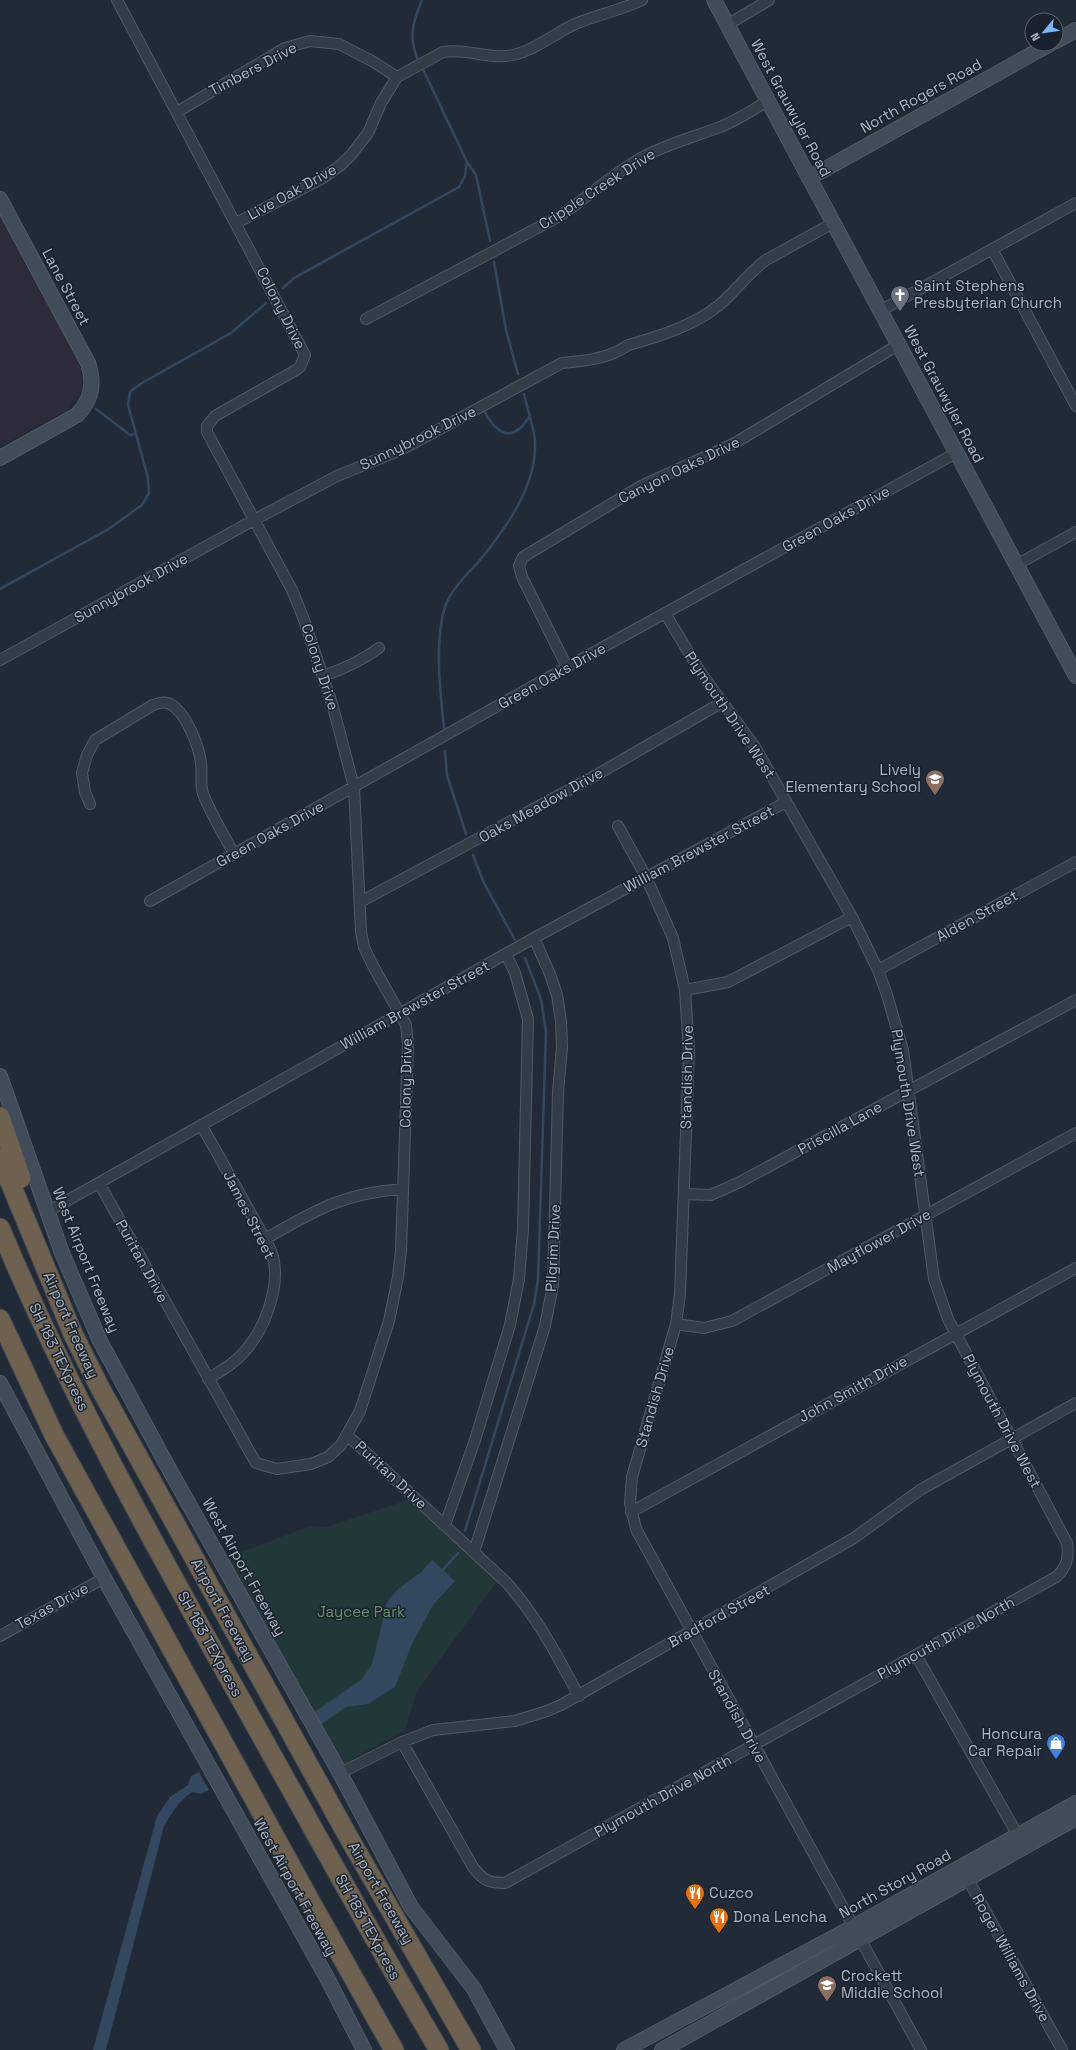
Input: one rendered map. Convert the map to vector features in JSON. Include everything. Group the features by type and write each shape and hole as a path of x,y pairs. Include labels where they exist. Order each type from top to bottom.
{"highway":[{"path":"0,1117 22,1183 25,1217"},
{"name":"Airport Freeway","path":"0,1158 73,1334 102,1393 349,1838 471,2050"},
{"name":"SH 183 TEXpress","path":"0,1228 55,1353 160,1554 369,1930 438,2050"},
{"name":"SH 183 TEXpress","path":"0,1248 48,1357 157,1568 311,1846 427,2050"},
{"path":"0,1319 54,1435 312,1906 394,2050"}],"main road":[{"name":"West Grauwyler Road","path":"714,0 1076,676"},
{"path":"1064,37 1076,30"},
{"name":"North Rogers Road","path":"809,178 1036,52"},
{"name":"Lane Street","path":"0,199 88,363 92,379 90,394 86,404 77,415 0,458"},
{"name":"West Airport Freeway","path":"0,1076 47,1212 77,1292 100,1341 340,1773 411,1907 474,1989 507,2050"},
{"name":"West Airport Freeway","path":"0,1383 104,1578 326,1976 364,2050"},
{"name":"North Story Road","path":"662,2050 968,1879 1076,1803"},
{"name":"North Story Road","path":"624,2050 961,1867 1076,1818"},
{"path":"465,1979 469,1993 498,2050"}],"street":[{"name":"Colony Drive","path":"117,0 305,355 300,367 296,370 215,416 207,426 208,432 292,590 334,706 354,787 364,947 406,1025 408,1044 400,1251 392,1309 360,1411 347,1435"},
{"name":"Live Oak Drive","path":"236,223 321,179 352,156 368,133 381,103 397,77 413,68 451,51 467,51 495,56 514,55 527,50 574,24 642,0"},
{"path":"727,25 770,0"},
{"name":"Timbers Drive","path":"177,112 285,48 310,41 339,44 372,61 397,77"},
{"name":"Cripple Creek Drive","path":"366,319 558,217 586,199 615,175 642,158 670,144 720,127 768,101"},
{"path":"880,311 1076,203"},
{"name":"Sunnybrook Drive","path":"0,660 337,476 401,450 562,363 591,360 616,352 627,346 651,339 701,317 719,305 756,267 833,223"},
{"path":"992,249 1076,406"},
{"name":"Canyon Oaks Drive","path":"568,667 522,577 519,566 523,557 641,486 735,443 898,345"},
{"name":"Green Oaks Drive","path":"150,901 665,613 956,453"},
{"path":"1016,565 1076,532"},
{"name":"Plymouth Drive West","path":"665,613 721,703 740,725 755,747 852,917 878,970 898,1028 903,1050 924,1216 936,1290 943,1310 955,1334 1012,1438 1067,1543 1068,1549"},
{"path":"323,676 352,665 378,648"},
{"path":"90,804 84,786 82,773 87,755 95,740 153,705 162,702 171,704 183,718 197,743 201,762 201,786 204,797 234,854"},
{"name":"Oaks Meadow Drive","path":"360,902 592,778 721,703"},
{"name":"William Brewster Street","path":"47,1212 534,938 786,802"},
{"name":"Standish Drive","path":"618,826 646,877 673,938 685,990 689,1051 680,1294 676,1324 632,1477 631,1512 636,1530 690,1632 921,2050"},
{"name":"Alden Street","path":"878,970 1076,862"},
{"path":"685,990 728,982 852,917"},
{"name":"Pilgrim Drive","path":"474,1552 545,1326 553,1285 561,1021 557,995 534,938"},
{"name":"Pilgrim Drive","path":"445,1525 474,1440 510,1325 518,1279 523,1222 528,1019 515,973 506,954"},
{"name":"Priscilla Lane","path":"684,1194 706,1195 721,1192 1076,1000"},
{"name":"James Street","path":"202,1126 265,1239 273,1255 275,1272 274,1285 265,1318 251,1344 245,1352 208,1379"},
{"name":"Mayflower Drive","path":"676,1324 704,1328 732,1321 1076,1133"},
{"name":"Puritan Drive","path":"99,1183 256,1463 277,1469 311,1464 328,1456 341,1444 347,1435 506,1582 528,1607 579,1696"},
{"path":"265,1239 317,1209 341,1199 371,1192 403,1189"},
{"name":"John Smith Drive","path":"631,1512 1076,1268"},
{"name":"Bradford Street","path":"340,1773 402,1742 433,1730 488,1725 530,1717 548,1711 579,1696 854,1538 920,1490 1076,1403"},
{"name":"Plymouth Drive North","path":"402,1742 473,1868 482,1879 495,1883 505,1883 1056,1577 1067,1563 1068,1549"},
{"name":"Texas Drive","path":"0,1636 104,1578"},
{"path":"916,1654 1021,1841"},
{"name":"Roger Williams Drive","path":"961,1867 1062,2050"}],"shaded area":[{"path":"0,214 80,366 83,389 66,411 0,446"}],"green space":[{"name":"Jaycee Park","path":"408,1500 498,1580 417,1691 405,1730 342,1765 227,1558 309,1526 326,1527"}],"water":[{"path":"432,1560 455,1581 433,1605 412,1644 395,1687 368,1704 346,1707 320,1725 313,1713 361,1680 371,1666 387,1602 397,1590 421,1572"},
{"path":"199,1772 209,1790 201,1794 192,1792 187,1795 176,1807 164,1826 106,2050 93,2050 157,1816 170,1797 188,1785 191,1776"}],"waterway":[{"path":"419,62 413,46 412,38 416,16 422,0"},
{"path":"283,288 294,278 459,187 465,176 467,162 422,67"},
{"path":"467,162 476,175 490,241"},
{"path":"494,262 506,330 518,374"},
{"path":"0,589 107,530 142,505 149,493 148,478 128,405 130,392 142,383 231,333 266,303"},
{"path":"444,728 439,665 442,618 446,604 452,592 480,560 509,520 518,505 531,474 535,442 524,394"},
{"path":"96,409 130,435 136,434"},
{"path":"483,409 493,424 504,432 510,433 516,431 529,417"},
{"path":"445,751 447,775 466,834"},
{"path":"473,855 483,881 515,940"},
{"path":"465,1531 534,1304 538,1280 546,1032 541,999 525,958"},
{"path":"441,1572 458,1553"}],"place":[{"name":"Saint Stephens Presbyterian Church","path":"900,312"},
{"name":"Lively Elementary School","path":"935,796"},
{"name":"Honcura Car Repair","path":"1056,1760"},
{"name":"Cuzco","path":"695,1910"},
{"name":"Dona Lencha","path":"719,1934"},
{"name":"Crockett Middle School","path":"827,2002"}]}
